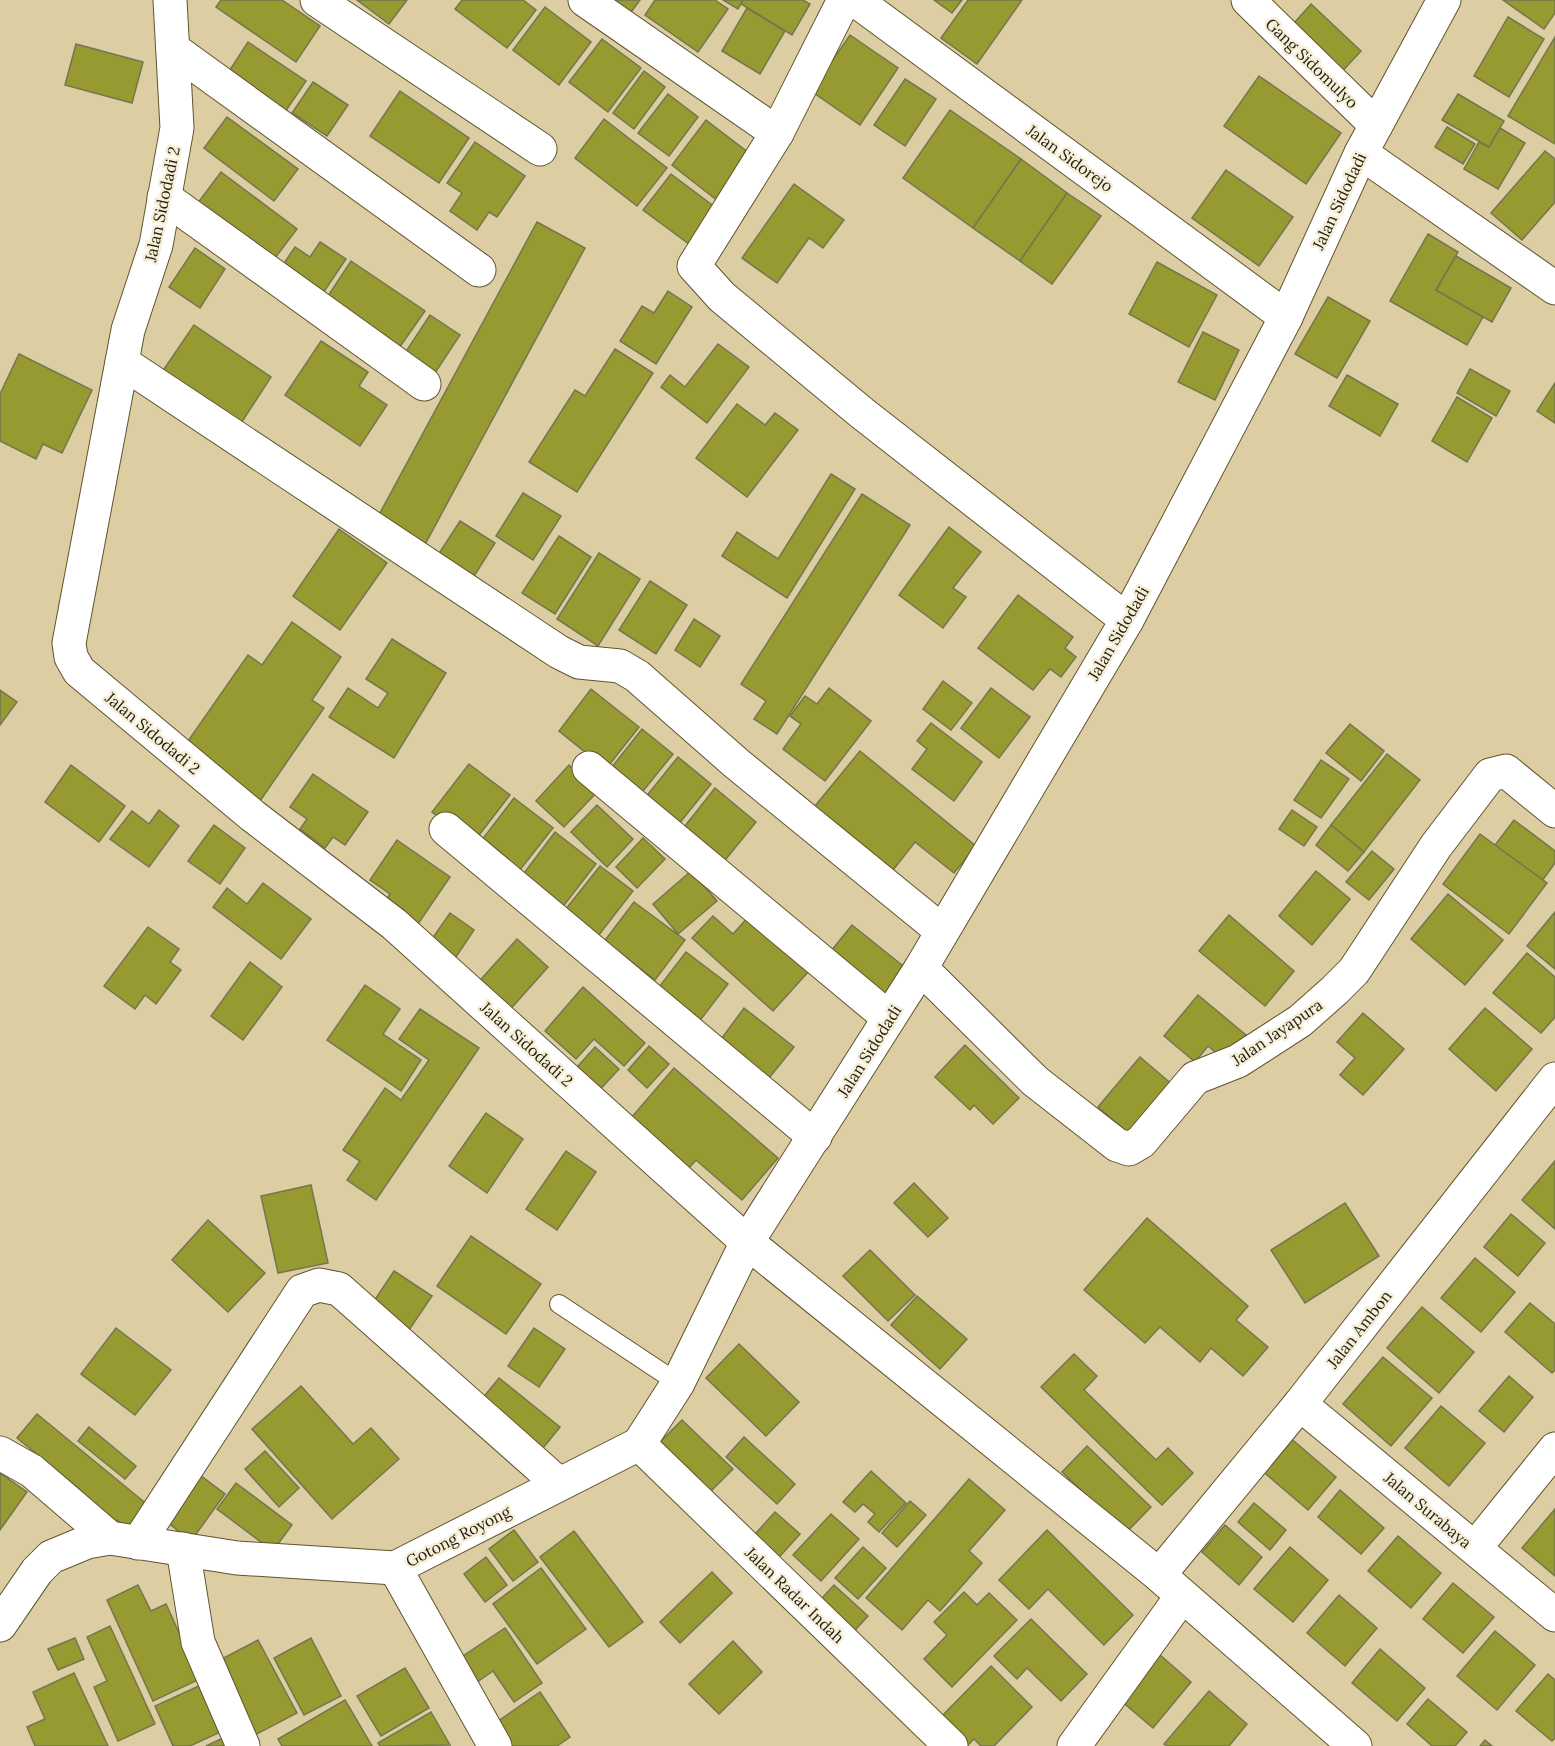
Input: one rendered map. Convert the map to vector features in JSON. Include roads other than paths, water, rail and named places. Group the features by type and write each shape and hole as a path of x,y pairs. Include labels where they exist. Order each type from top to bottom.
{"street":[{"name":"Jalan Sidodadi 2","path":"170,0 177,128 156,245 128,330 69,643 71,657 79,671 253,816 394,924 747,1242 1170,1586 1355,1746"},
{"path":"317,0 540,148"},
{"path":"585,0 777,133"},
{"path":"844,0 777,133 694,266 722,297 854,406 1127,620"},
{"name":"Jalan Sidorejo","path":"855,0 1286,317"},
{"name":"Gang Sidomulyo","path":"1248,0 1369,139 1555,288"},
{"name":"Jalan Sidodadi","path":"747,1242 921,968 1127,620 1286,317 1369,139 1444,0"},
{"path":"173,49 479,270"},
{"path":"164,197 424,384"},
{"path":"123,362 559,652 579,662 620,666 637,676 744,770 942,930"},
{"path":"589,768 889,1018"},
{"name":"Jalan Jayapura","path":"921,968 1035,1081 1117,1146 1129,1149 1141,1142 1195,1078 1238,1062 1300,1021 1354,971 1436,846 1490,776 1500,771 1512,774 1555,811"},
{"path":"446,830 815,1137"},
{"name":"Jalan Ambon","path":"1074,1746 1170,1586 1300,1404 1555,1078"},
{"path":"639,1444 678,1383 747,1242"},
{"path":"0,1453 33,1471 124,1540 302,1291 319,1285 339,1289 559,1484"},
{"name":"Jalan Surabaya","path":"1300,1404 1555,1615"},
{"name":"Gotong Royong","path":"0,1625 37,1571 51,1557 78,1545 124,1540 237,1558 395,1568 639,1444"},
{"name":"Jalan Radar Indah","path":"639,1444 951,1746"},
{"path":"1474,1548 1555,1449"},
{"path":"183,1549 198,1642 243,1746"},
{"path":"395,1568 495,1746"}],"lane":[{"path":"559,1304 678,1383"}]}
